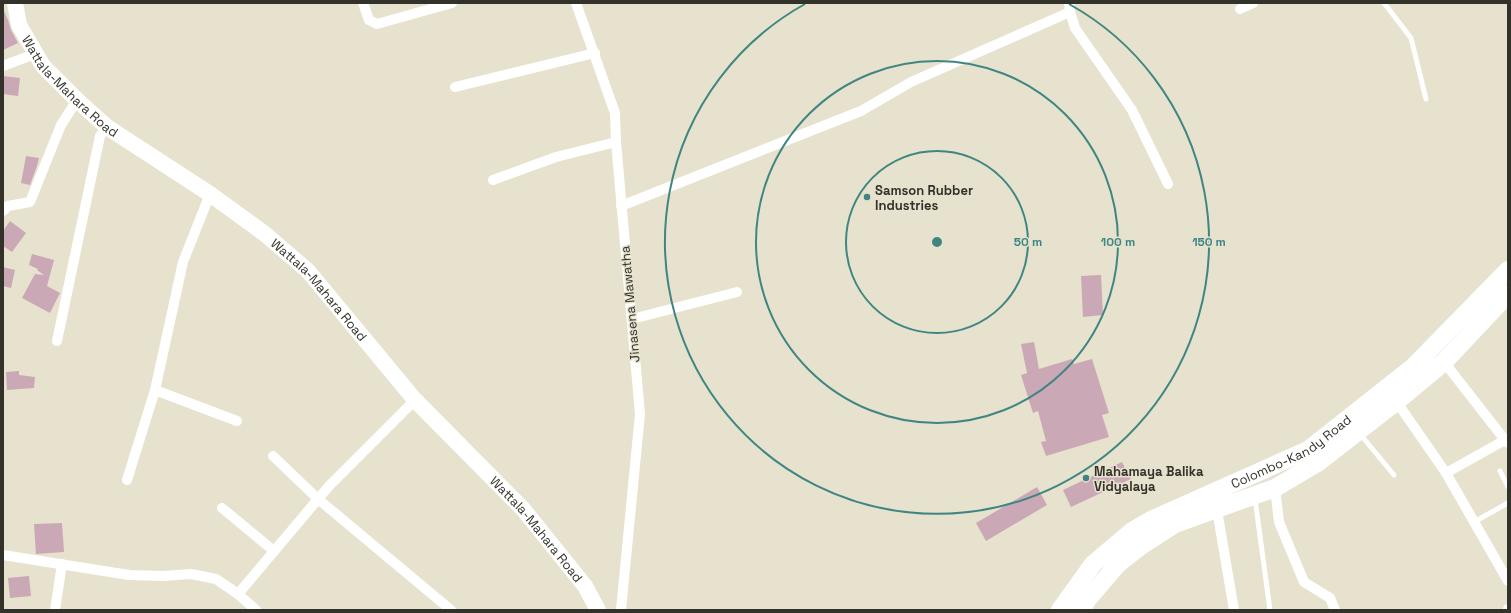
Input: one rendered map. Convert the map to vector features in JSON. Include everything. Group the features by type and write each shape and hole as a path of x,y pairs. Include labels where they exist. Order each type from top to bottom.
{"highway":[{"name":"Colombo-Kandy Road","path":"1088,606 1118,564 1141,546 1175,524 1275,488 1319,462 1358,432 1392,395 1413,367 1508,270"},
{"name":"Colombo-Kandy Road","path":"1060,610 1093,564 1132,531 1151,520 1308,450 1444,362 1508,294"}],"main road":[{"name":"Wattala-Mahara Road","path":"15,3 19,25 37,53 43,66 77,100 107,127 210,194 265,234 308,271 415,400 523,509 585,586 598,610"}],"street":[{"path":"363,3 369,20 377,24 452,3"},
{"name":"Jinasena Mawatha","path":"576,3 615,113 621,206 640,414 621,610"},
{"path":"1240,8 1253,3"},
{"path":"621,206 861,111 911,82 1070,8 1076,28 1132,110 1168,184"},
{"path":"3,66 37,53"},
{"path":"454,87 595,53"},
{"path":"3,211 8,206 30,202 60,125 77,100"},
{"path":"57,341 100,136 107,127"},
{"path":"493,180 556,157 616,142"},
{"path":"127,480 155,390 183,262 210,194"},
{"path":"632,319 737,292"},
{"path":"1444,362 1485,416 1507,441 1446,473"},
{"path":"155,390 237,422"},
{"path":"1392,395 1446,473 1508,581"},
{"path":"238,594 328,486 415,400"},
{"path":"273,456 318,499 451,610"},
{"path":"1275,488 1279,522 1304,582 1330,598 1334,610"},
{"path":"222,508 274,551"},
{"path":"1216,510 1234,610"},
{"path":"3,555 129,575 163,576 191,574 216,579 238,594 256,610"},
{"path":"55,610 62,564"}],"lane":[{"path":"1384,3 1411,38 1426,99"},
{"path":"1358,432 1394,475"},
{"path":"1500,471 1508,488"},
{"path":"1254,496 1270,610"},
{"path":"1474,522 1508,503"}],"building":[{"path":"3,9 18,43 3,50"},
{"path":"3,76 20,78 18,96 3,94"},
{"path":"26,156 39,158 30,185 21,183"},
{"path":"10,221 26,233 12,252 3,246 3,231"},
{"path":"32,254 54,260 47,286 60,293 50,313 22,298 35,274 44,275 37,270 38,269 29,265"},
{"path":"3,267 15,270 11,288 3,286"},
{"path":"1101,275 1103,315 1083,317 1081,276"},
{"path":"1034,342 1039,369 1072,359 1074,364 1092,359 1109,413 1102,415 1109,437 1046,456 1041,442 1046,441 1038,411 1033,413 1021,375 1027,373 1021,344"},
{"path":"19,371 19,375 35,377 34,388 7,390 6,372"},
{"path":"1122,462 1131,479 1071,507 1063,490"},
{"path":"1037,487 1047,505 986,541 976,523"},
{"path":"62,523 64,552 36,554 34,524"},
{"path":"29,576 31,596 10,598 8,578"}],"place":[{"name":"Samson Rubber Industries","path":"867,197"},
{"name":"Mahamaya Balika Vidyalaya","path":"1086,478"}]}
